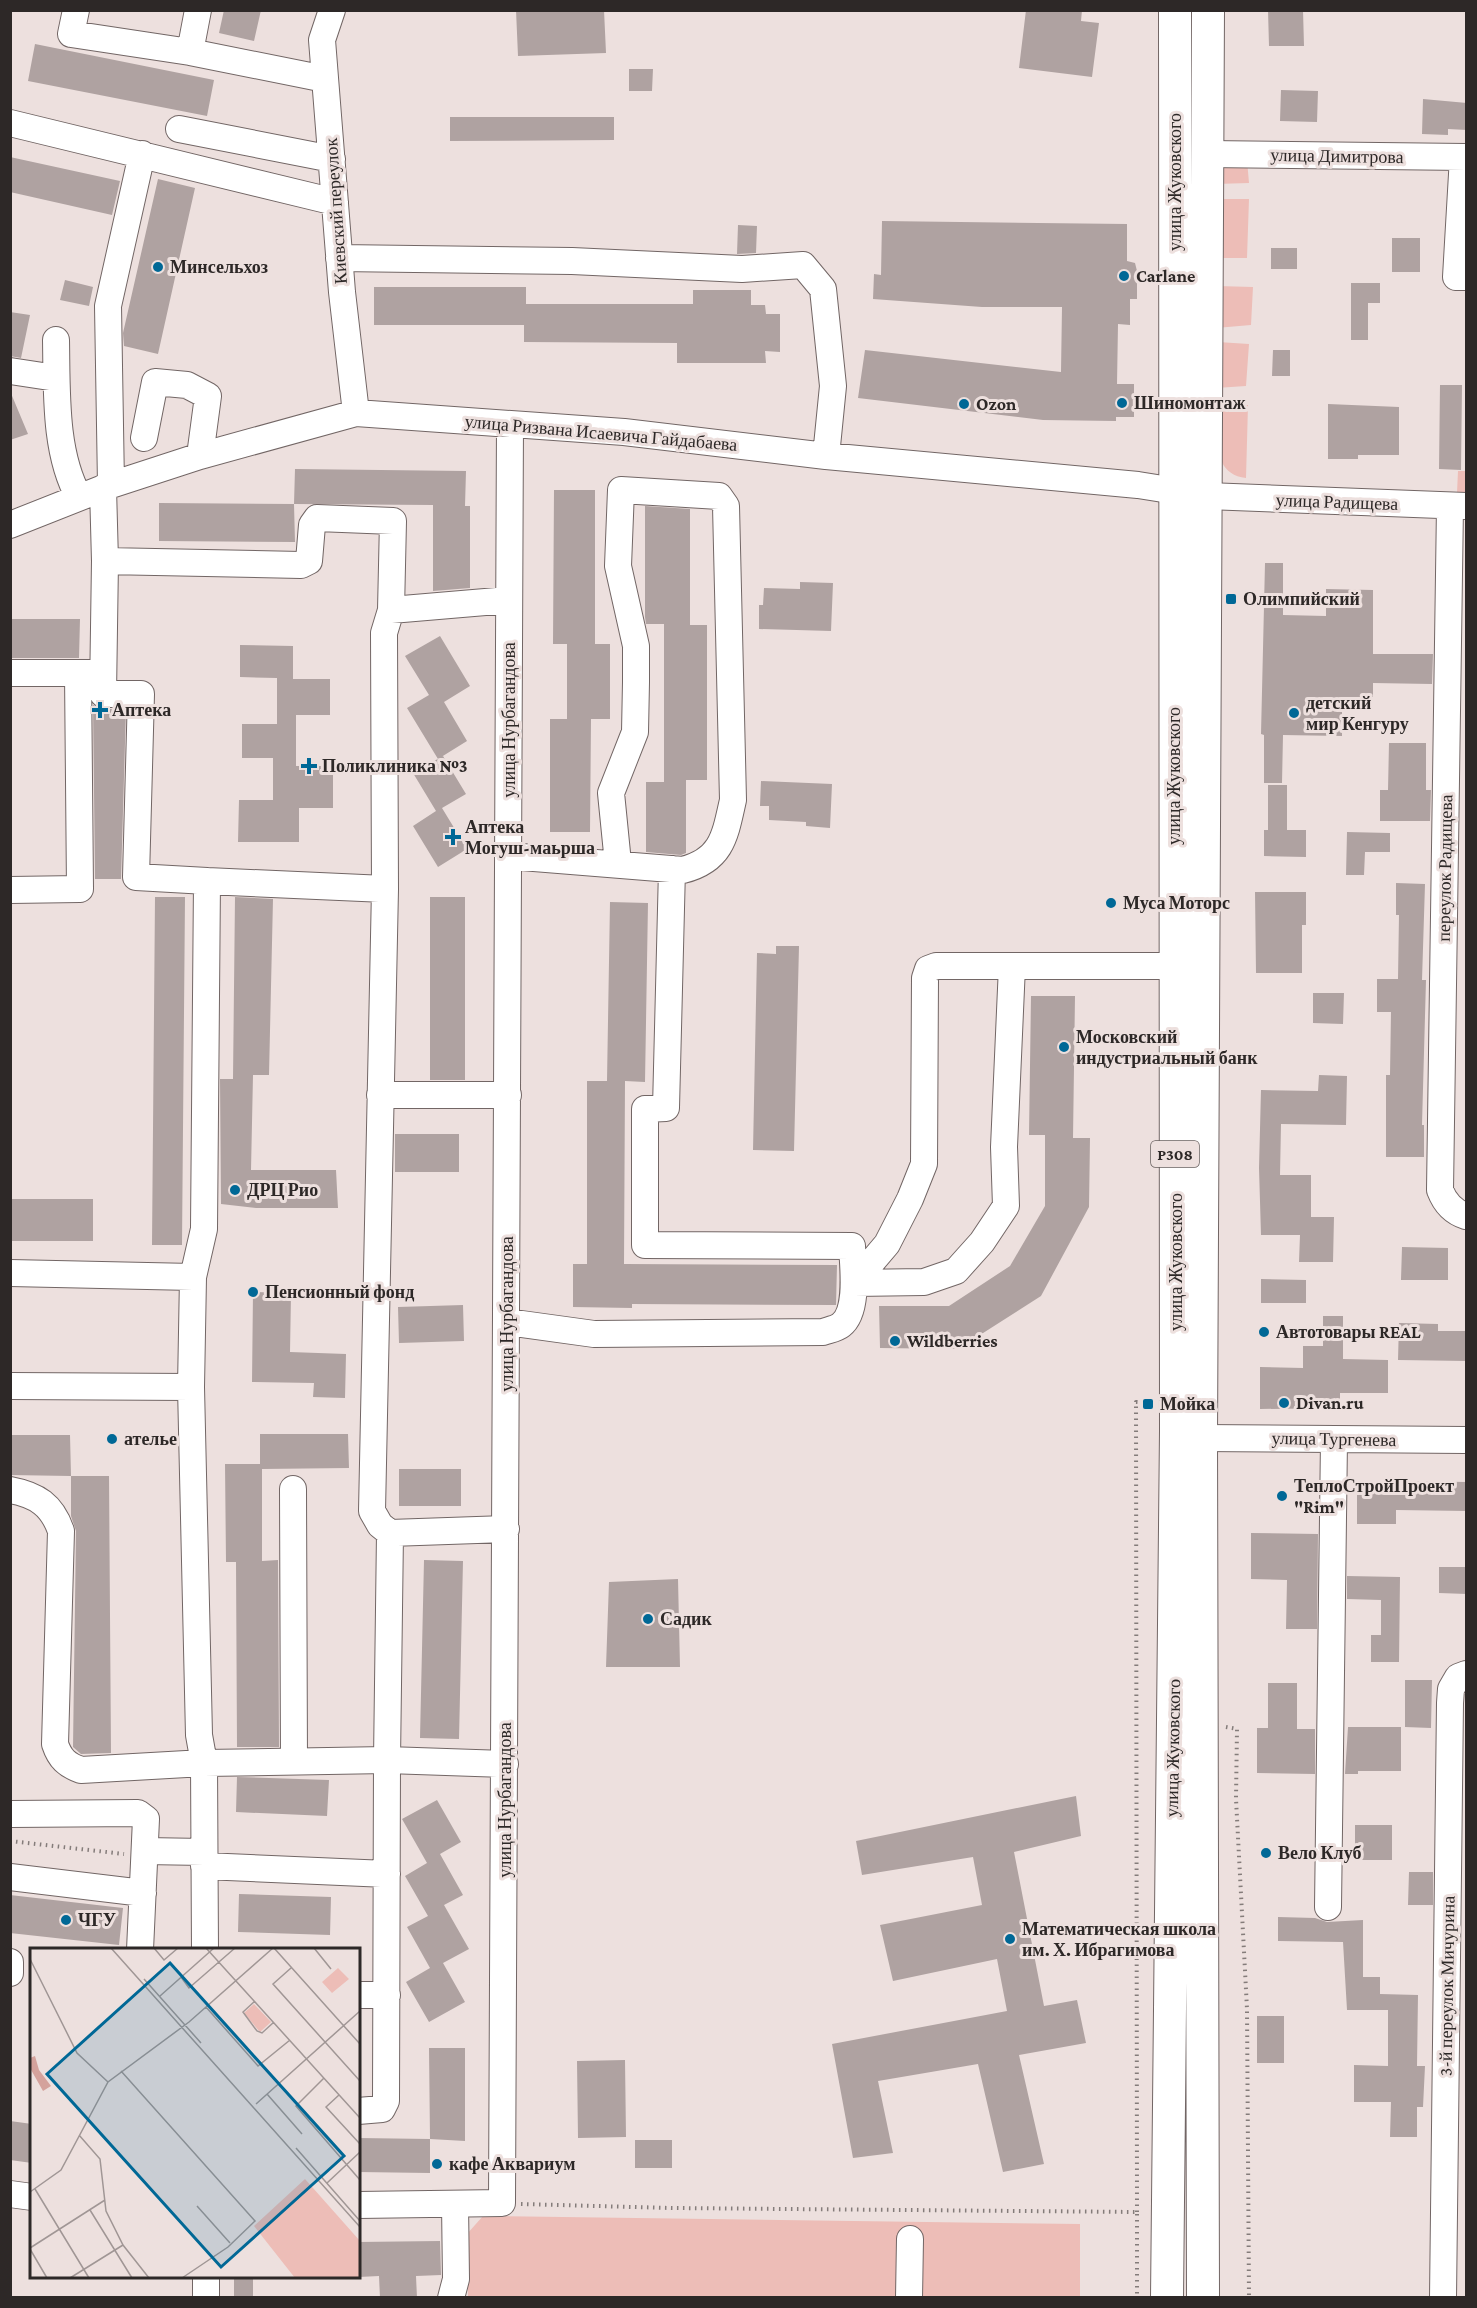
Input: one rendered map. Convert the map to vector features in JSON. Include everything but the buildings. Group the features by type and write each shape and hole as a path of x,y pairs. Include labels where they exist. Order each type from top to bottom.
{"main road":[{"name":"улица Жуковского","path":"1167,2298 1176,1431 1173,490 1175,10"},
{"name":"P308","path":"1203,2298 1202,1437 1208,10"}],"street":[{"path":"76,10 71,34 190,52 325,79"},
{"path":"190,52 198,10"},
{"name":"Киевский переулок","path":"332,10 322,40 339,258 356,413"},
{"path":"10,123 335,202"},
{"path":"179,129 332,159"},
{"path":"10,890 80,889 91,673 105,561 108,306 142,154"},
{"name":"улица Димитрова","path":"1208,154 1465,157"},
{"path":"1465,157 1456,277 1467,277"},
{"path":"339,258 572,261 742,269 803,265 823,289 833,386 825,456"},
{"path":"56,340 57,412 72,484 79,497"},
{"path":"10,371 56,378"},
{"path":"144,438 155,382 187,385 208,396 200,456"},
{"name":"улица Ризвана Исаевича Гайдабаева","path":"10,525 79,497 200,456 356,413 624,432 825,456 1173,490 1207,496"},
{"name":"улица Нурбагандова","path":"502,2203 510,424"},
{"path":"509,856 683,870 704,865 725,838 733,800 726,506 722,498 715,495 621,490 618,566 636,646 636,670 635,732 610,793 618,863"},
{"name":"улица Радищева","path":"1207,496 1458,506"},
{"name":"переулок Радищева","path":"1458,506 1440,1190 1444,1200 1452,1209 1467,1216"},
{"path":"105,561 301,565 309,561 312,525 317,518 393,521 391,610 384,633 385,889 372,1511 380,1525 390,1533 506,1529"},
{"path":"391,610 509,600"},
{"path":"10,673 91,673"},
{"path":"91,673 103,694 141,694 136,878 385,889"},
{"path":"507,1322 594,1334 822,1332 840,1326 850,1314 854,1283 852,1246 645,1245 645,1109 666,1108 672,869"},
{"path":"205,1948 204,1763 199,1735 191,1387 193,1277 204,1228 207,881"},
{"path":"854,1283 887,1244 910,1199 924,1164 925,973 936,966 1175,966"},
{"path":"854,1283 924,1282 956,1271 982,1242 1006,1206 1004,1147 1012,966"},
{"path":"381,1095 508,1095"},
{"path":"10,1273 193,1277"},
{"path":"10,1386 191,1387"},
{"name":"улица Тургенева","path":"1202,1437 1467,1440"},
{"path":"1328,1907 1334,1440"},
{"path":"293,1489 294,1761"},
{"path":"10,1490 29,1494 44,1502 55,1515 61,1531 55,1744 59,1756 69,1766 81,1770 204,1763 387,1760 505,1764"},
{"path":"360,2111 378,2110 385,2106 390,1533"},
{"name":"3-й переулок Мичурина","path":"1443,2298 1450,1703 1451,1689 1462,1675"},
{"path":"10,1814 138,1813 146,1819 141,1948"},
{"path":"145,1854 387,1875"},
{"path":"10,1876 143,1893"},
{"path":"10,1962 10,1973"},
{"path":"360,1995 387,1995"},
{"path":"10,2194 30,2197"},
{"path":"360,2205 502,2203"},
{"path":"451,2298 456,2279 455,2204"},
{"path":"909,2298 910,2239"},
{"path":"206,2278 206,2298"}],"path":[{"path":"10,1841 145,1854"},
{"path":"502,2203 671,2208 1137,2212 1137,2298"}],"shaded area":[{"path":"1247,160 1249,183 1216,184 1217,165"},
{"path":"1218,199 1249,199 1247,258 1216,258"},
{"path":"1217,286 1253,287 1251,325 1216,328"},
{"path":"1218,342 1249,344 1246,386 1216,388"},
{"path":"1248,405 1246,478 1234,475 1221,461 1217,428 1218,407"},
{"path":"1458,471 1466,471 1466,494 1457,493"},
{"path":"483,2216 1080,2224 1080,2297 468,2297 467,2234"}],"place":[{"name":"Минсельхоз","path":"158,267"},
{"name":"Carlane","path":"1124,276"},
{"name":"Шиномонтаж","path":"1122,403"},
{"name":"Ozon","path":"964,404"},
{"name":"Олимпийский","path":"1231,599"},
{"name":"Аптека","path":"100,710"},
{"name":"детский мир Кенгуру","path":"1294,713"},
{"name":"Поликлиника №3","path":"309,766"},
{"name":"Аптека Могуш-маьрша","path":"453,837"},
{"name":"Муса Моторс","path":"1111,903"},
{"name":"Московский индустриальный банк","path":"1064,1047"},
{"name":"ДРЦ Рио","path":"235,1190"},
{"name":"Пенсионный фонд","path":"253,1292"},
{"name":"Автотовары REAL","path":"1264,1332"},
{"name":"Wildberries","path":"895,1341"},
{"name":"Divan.ru","path":"1284,1403"},
{"name":"Мойка","path":"1148,1404"},
{"name":"ателье","path":"112,1439"},
{"name":"ТеплоСтройПроект \"Rim\"","path":"1282,1496"},
{"name":"Садик","path":"648,1619"},
{"name":"Вело Клуб","path":"1266,1853"},
{"name":"ЧГУ","path":"66,1920"},
{"name":"Математическая школа им. Х. Ибрагимова","path":"1010,1939"},
{"name":"кафе Аквариум","path":"437,2164"}]}
